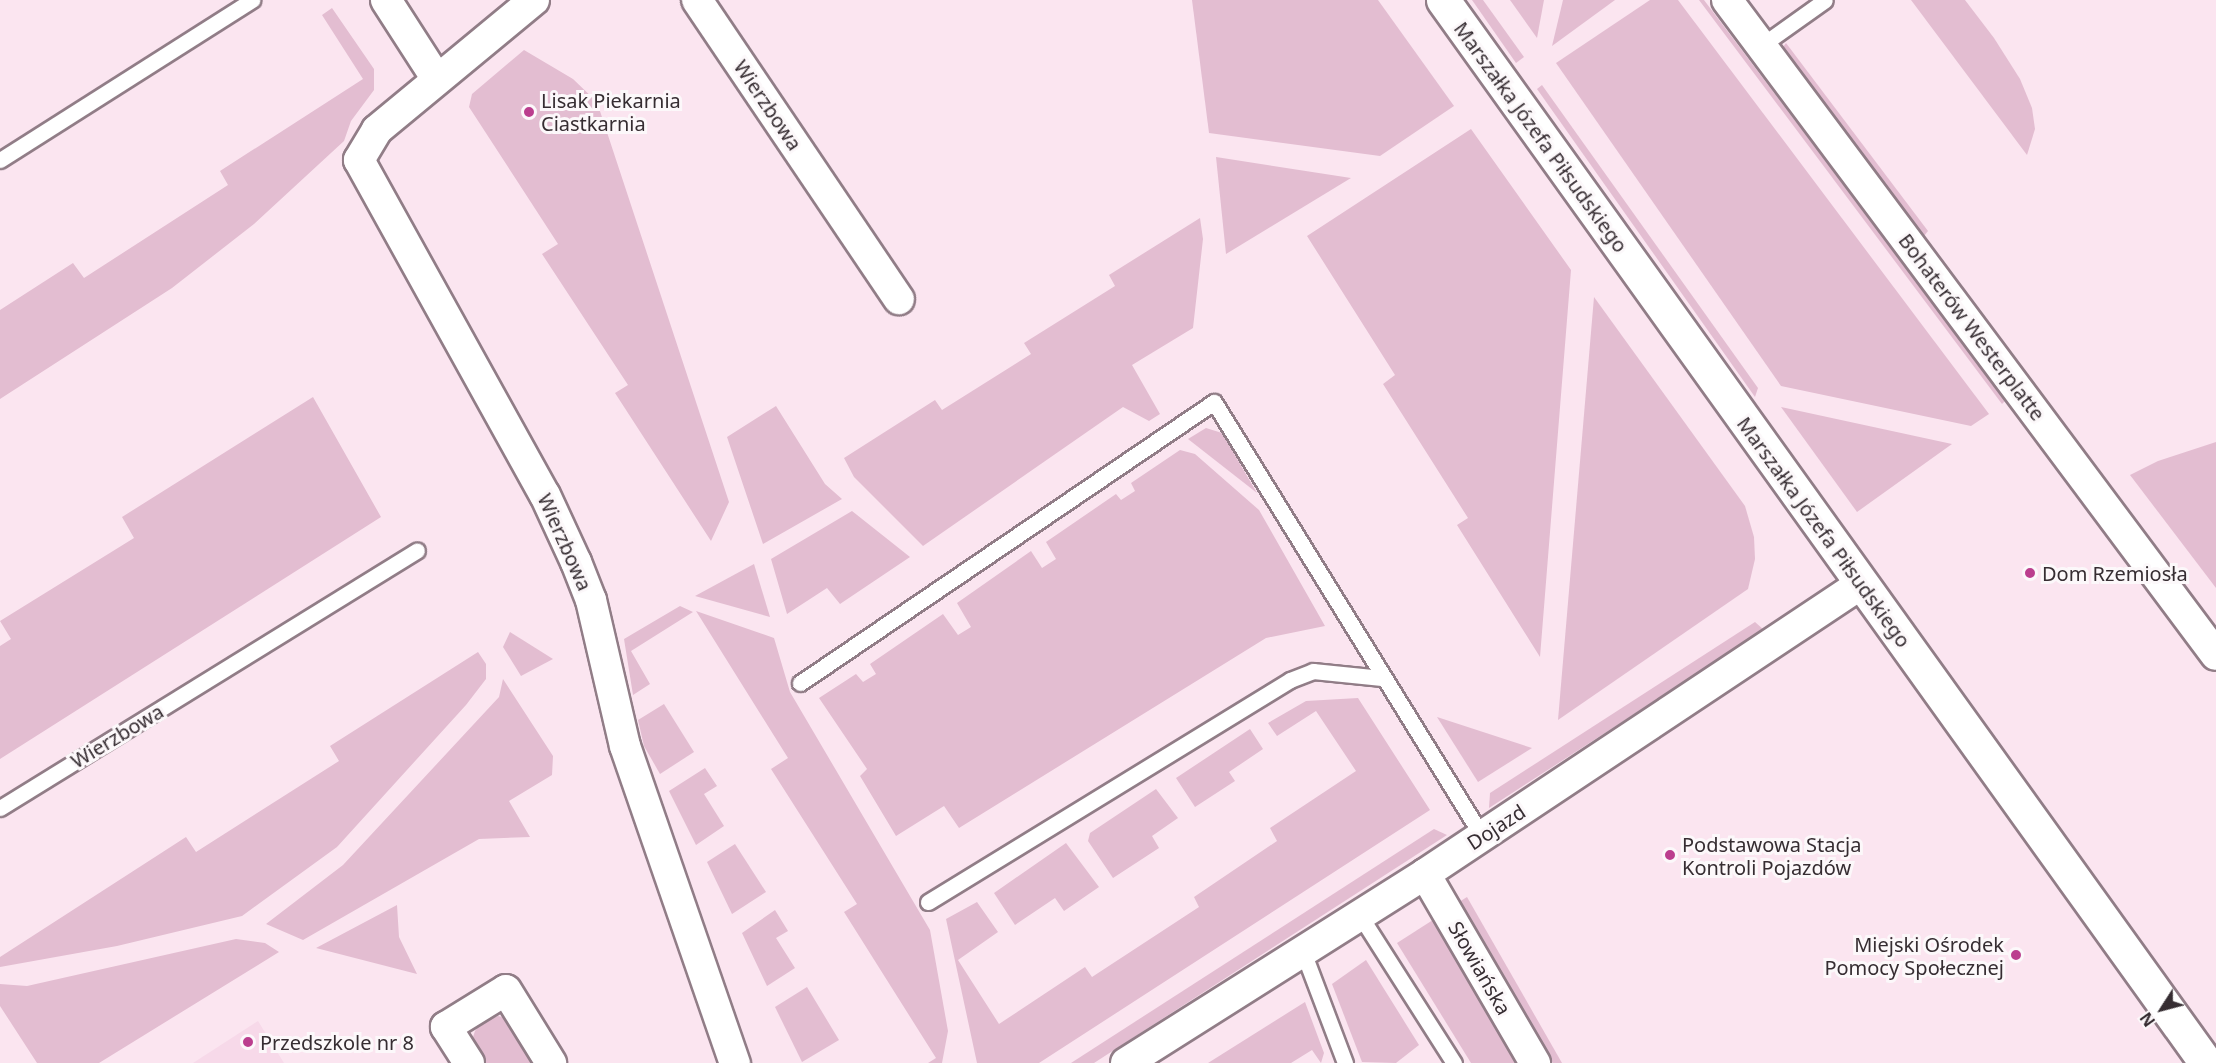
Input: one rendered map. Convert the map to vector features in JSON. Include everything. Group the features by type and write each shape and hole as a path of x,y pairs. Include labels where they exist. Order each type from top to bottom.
{"street":[{"path":"386,0 437,79"},
{"name":"Wierzbowa","path":"534,0 377,130 359,160 545,495 576,562 591,600 625,747 735,1063"},
{"name":"Wierzbowa","path":"697,0 899,299"},
{"name":"Marszałka Józefa Piłsudskiego","path":"1443,0 2205,1063"},
{"name":"Bohaterów Westerplatte","path":"1727,0 2216,655"},
{"name":"Dojazd","path":"1126,1063 1302,949 1425,874 1861,584"},
{"name":"Słowiańska","path":"1425,874 1535,1063"},
{"path":"469,1063 446,1027 506,990 551,1063"}],"lane":[{"path":"0,160 252,0"},
{"path":"1761,45 1825,0"},
{"path":"800,683 1214,402 1382,678 1482,836"},
{"name":"Wierzbowa","path":"0,808 417,550"},
{"path":"927,902 1290,680 1313,671 1382,678"},
{"path":"1359,914 1454,1063"},
{"path":"1302,949 1344,1063"}],"shaded area":[{"path":"1192,0 1378,0 1454,106 1380,156 1209,133"},
{"path":"1472,0 1483,0 1524,57 1516,63"},
{"path":"1510,0 1544,0 1537,38"},
{"path":"1563,0 1615,0 1552,46"},
{"path":"1650,0 1678,0 1989,414 1971,426 1781,386 1556,63"},
{"path":"1699,0 1704,0 1821,155 2005,401 2002,404"},
{"path":"1911,0 1965,0 1994,38 2020,79 2032,108 2035,129 2027,155"},
{"path":"332,8 374,69 374,90 351,121 344,141 254,224 172,288 0,399 0,310 73,263 84,278 228,185 220,171 363,79 322,15"},
{"path":"1786,43 1928,231 1924,236 1783,47"},
{"path":"524,50 573,79 597,102 729,502 711,541 615,393 628,385 542,254 558,244 469,107 472,94"},
{"path":"1542,85 1758,388 1755,397 1537,89"},
{"path":"1471,129 1571,270 1540,657 1457,525 1468,518 1383,384 1395,375 1307,236"},
{"path":"1216,157 1351,178 1226,254"},
{"path":"1200,218 1203,239 1193,328 1132,365 1160,414 1149,421 1123,407 923,546 854,477 844,458 935,400 942,410 1031,354 1024,343 1115,286 1109,275"},
{"path":"1594,297 1745,506 1754,537 1755,559 1748,589 1558,720"},
{"path":"313,397 381,517 0,759 0,646 11,639 0,621 134,538 122,517"},
{"path":"776,406 825,484 842,499 763,544 727,437"},
{"path":"1781,407 1952,444 1857,512"},
{"path":"1206,428 1222,433 1257,493 1188,439"},
{"path":"2216,442 2216,588 2130,475 2158,461"},
{"path":"1180,450 1195,454 1259,510 1325,626 1266,638 959,828 944,806 896,836 860,776 867,769 819,698 856,674 863,682 876,674 870,664 943,614 958,635 971,627 957,603 1031,551 1042,568 1056,559 1046,542 1116,494 1121,500 1135,491 1131,483"},
{"path":"852,511 910,557 840,604 827,588 787,614 771,559"},
{"path":"754,564 770,617 695,596"},
{"path":"680,606 693,612 631,651 650,684 633,695 624,639"},
{"path":"696,611 774,638 790,692 930,930 948,1031 942,1063 928,1063 936,1058 844,912 857,904 771,769 788,758"},
{"path":"1755,622 1764,630 1489,808 1490,793"},
{"path":"510,632 553,659 521,676 503,647"},
{"path":"478,652 486,664 486,679 466,705 337,847 242,916 117,946 0,967 0,957 186,837 196,852 339,761 330,746"},
{"path":"503,679 553,756 552,775 509,801 530,837 479,839 303,940 266,924 343,865 499,697"},
{"path":"1358,698 1430,810 1039,1063 977,1063 946,919 977,902 998,932 958,960 999,1024 1085,967 1092,977 1199,907 1194,897 1277,841 1270,828 1356,771 1316,711 1277,736 1268,723 1306,701"},
{"path":"664,704 694,752 660,774 644,746 638,720"},
{"path":"1437,717 1532,748 1478,782"},
{"path":"1250,729 1263,749 1229,772 1235,781 1195,807 1176,778"},
{"path":"705,768 717,786 704,794 724,826 696,845 669,791"},
{"path":"1156,789 1178,818 1152,836 1159,848 1113,878 1088,841 1090,833"},
{"path":"1434,829 1447,835 1094,1063 1071,1063"},
{"path":"1066,843 1099,887 1064,911 1055,898 1015,925 994,893"},
{"path":"735,844 766,892 732,914 707,862"},
{"path":"1467,897 1562,1063 1553,1063 1459,902"},
{"path":"397,905 399,937 417,974 316,948"},
{"path":"775,910 788,931 776,938 795,968 767,986 742,933"},
{"path":"1436,918 1517,1063 1471,1063 1397,943"},
{"path":"236,939 265,943 279,952 99,1063 37,1063 0,1006 0,984 27,986"},
{"path":"1366,960 1419,1045 1396,1063 1362,1062 1332,984"},
{"path":"807,987 839,1040 802,1062 775,1007"},
{"path":"1305,1002 1324,1053 1321,1063 1312,1050 1291,1063 1208,1063"},
{"path":"498,1016 507,1018 542,1063 480,1063 472,1040 475,1031 481,1023"},
{"name":"Przedszkole nr 8","path":"258,1021 284,1063 193,1063"}],"place":[{"name":"Lisak Piekarnia Ciastkarnia","path":"529,112"},
{"name":"Dom Rzemiosła","path":"2030,573"},
{"name":"Podstawowa Stacja Kontroli Pojazdów","path":"1670,855"},
{"name":"Miejski Ośrodek Pomocy Społecznej","path":"2016,955"},
{"name":"Przedszkole nr 8","path":"248,1042"}]}
